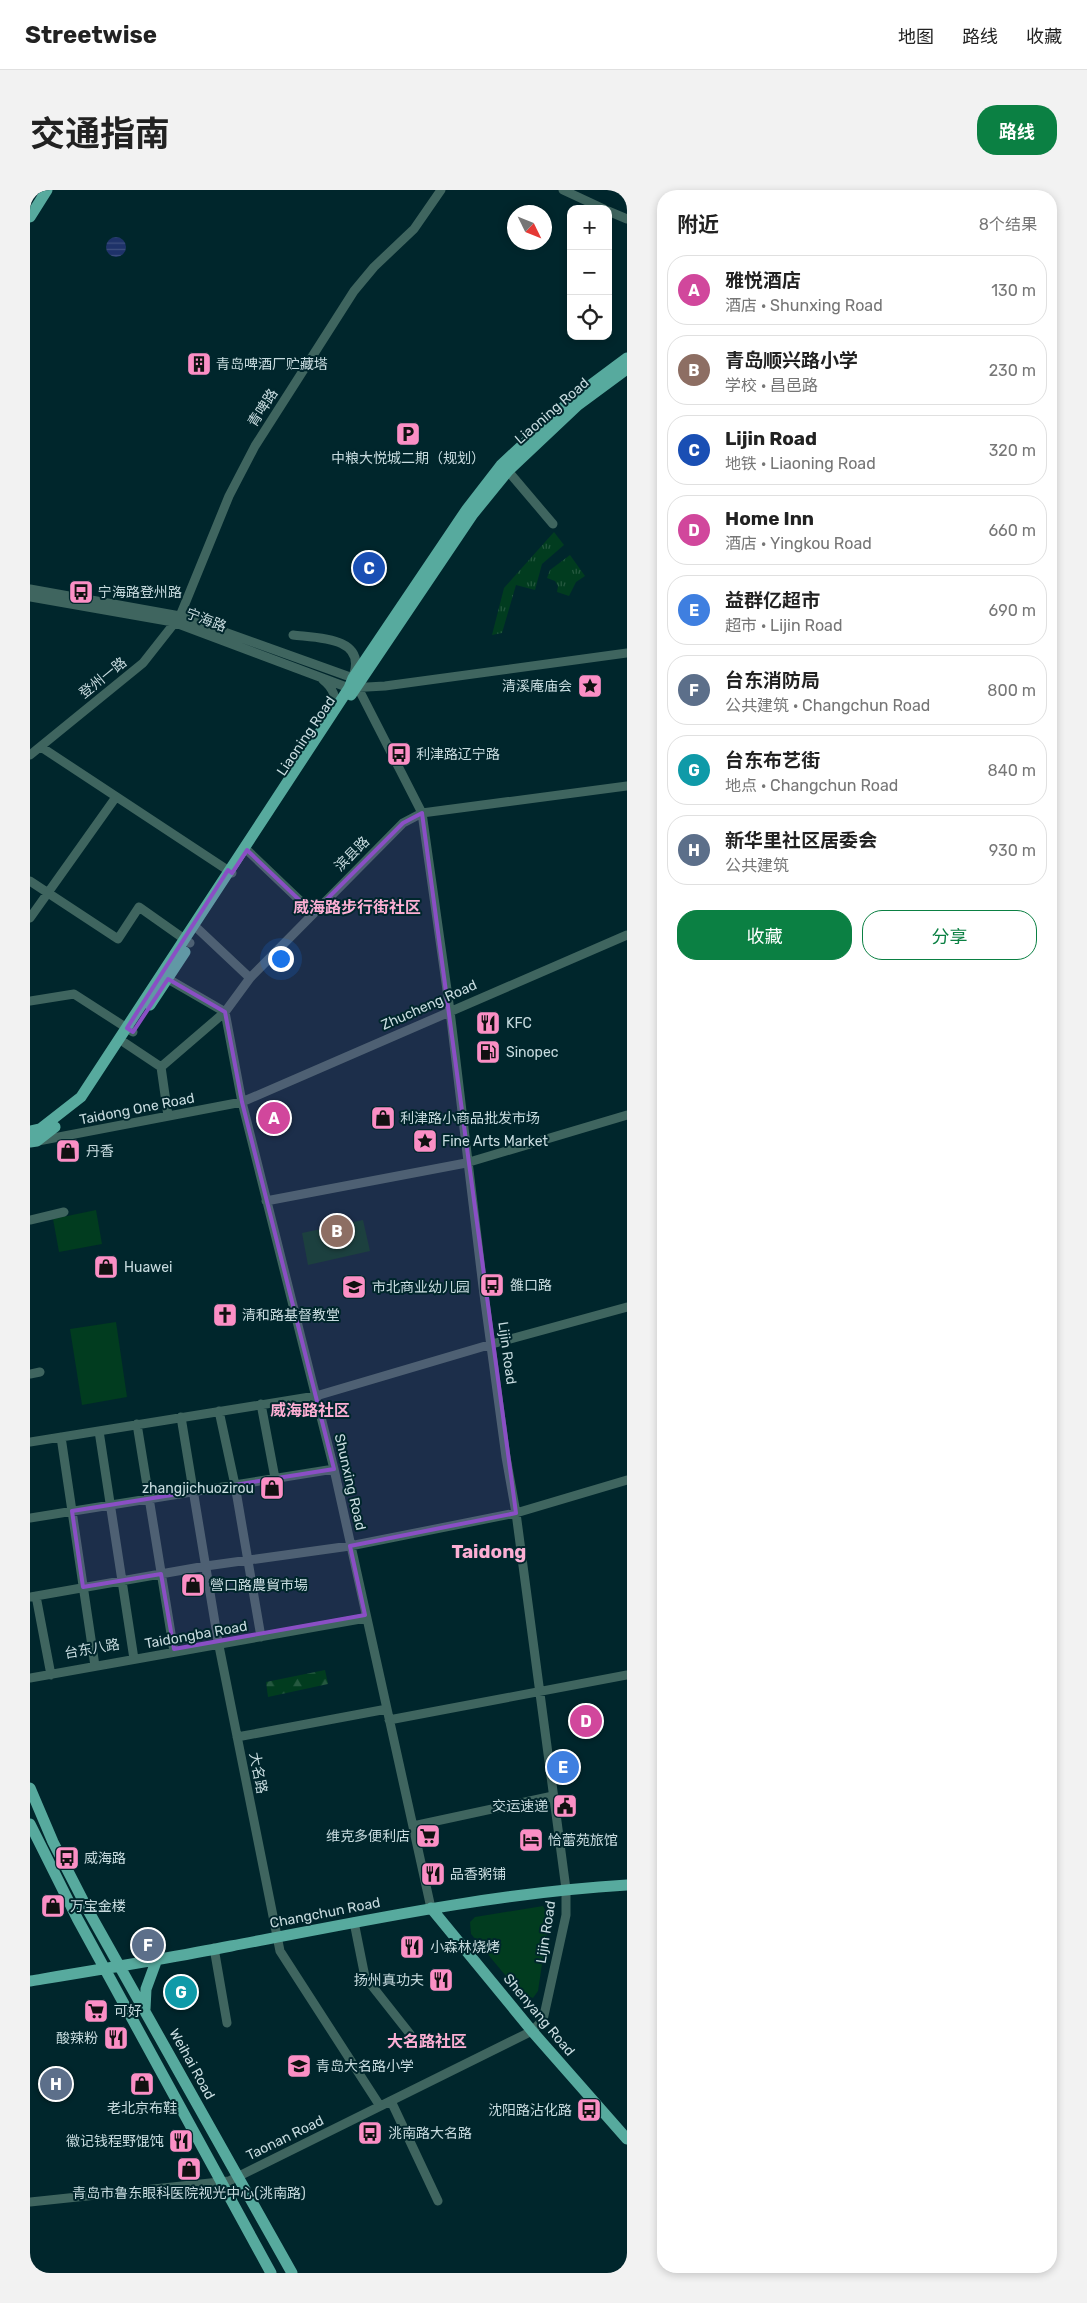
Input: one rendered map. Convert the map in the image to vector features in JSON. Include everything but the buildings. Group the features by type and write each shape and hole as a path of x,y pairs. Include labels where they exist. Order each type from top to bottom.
{"main road":[{"path":"30,217 47,190"},
{"name":"Liaoning Road","path":"35,1130 81,1097 168,979 187,941 198,929 230,872 247,850 467,509 501,465 572,398 627,358"},
{"name":"Liaoning Road","path":"33,1142 86,1102 332,713 473,514 508,471 578,405 627,369"},
{"name":"Weihai Road","path":"30,1788 53,1842 120,1966 292,2273"},
{"path":"30,1824 33,1837 220,2183 271,2273"},
{"name":"Changchun Road","path":"30,1981 105,1969 431,1908 566,1889 627,1885"},
{"name":"Shenyang Road","path":"431,1908 532,2031 627,2139"},
{"path":"145,2011 146,1989 157,1959"}],"street":[{"name":"青啤路","path":"176,619 229,496 255,446 354,292 374,267 414,229 441,190"},
{"path":"563,190 595,205"},
{"path":"612,213 627,219"},
{"path":"508,471 553,524"},
{"name":"宁海路","path":"30,589 176,619 353,684"},
{"name":"宁海路","path":"30,597 176,619 321,678 353,684"},
{"name":"登州一路","path":"41,747 143,663 176,619"},
{"path":"293,635 331,640 349,646 355,660 353,684 386,686 627,653"},
{"path":"321,678 333,691 336,705 332,713"},
{"name":"Lijin Road","path":"353,684 422,813 450,1011 466,1163 506,1457 516,1513 541,1692 566,1889 566,1915 543,2020 532,2031"},
{"path":"30,755 41,747 230,872"},
{"name":"滨县路","path":"161,1066 225,1012 250,978 403,823 422,813 627,786"},
{"path":"30,918 116,797"},
{"path":"247,850 313,913"},
{"path":"30,881 118,939 139,907 187,941"},
{"path":"198,929 250,978"},
{"name":"Zhucheng Road","path":"242,1102 627,935"},
{"path":"168,979 225,1012"},
{"path":"30,1001 74,994 130,1030"},
{"name":"Shunxing Road","path":"225,1012 242,1102 334,1469 431,1908"},
{"path":"125,1043 161,1066 168,1116"},
{"name":"Taidong One Road","path":"33,1142 242,1102"},
{"path":"266,1201 466,1163 627,1115"},
{"path":"30,1220 64,1212"},
{"path":"30,1442 316,1396 492,1344 627,1307"},
{"path":"30,1374 40,1372"},
{"path":"261,1404 275,1478"},
{"path":"219,1411 235,1484 261,1636"},
{"name":"大名路","path":"181,1417 218,1643 280,1951 380,2106"},
{"path":"137,1424 174,1650 366,1617"},
{"path":"99,1431 134,1658"},
{"path":"30,1678 95,1664 61,1437"},
{"path":"30,1518 334,1469"},
{"path":"50,1673 33,1596 206,1566 350,1546 516,1513 627,1480"},
{"name":"Taidongba Road","path":"134,1658 174,1650"},
{"name":"台东八路","path":"95,1664 134,1658"},
{"name":"台东八路","path":"30,1674 50,1673"},
{"path":"389,1720 627,1675"},
{"path":"237,1737 387,1709"},
{"path":"413,1826 553,1796"},
{"path":"354,1922 365,1977 410,2034"},
{"path":"214,1948 227,2024"},
{"name":"Taonan Road","path":"30,2202 220,2183 238,2177 532,2031"},
{"path":"391,2101 438,2201"}],"highlighted area":[{"path":"422,813 516,1513 350,1546 365,1615 174,1649 161,1574 83,1587 72,1511 334,1469 242,1102 225,1012 168,979 133,1032 127,1028 228,870 232,873 247,850 313,913 403,823"}],"green space":[{"path":"554,532 564,545 542,564 535,590 516,585 502,633 492,635 504,588"},
{"path":"570,555 585,576 576,582 569,596 557,592 558,586 555,581 547,578 550,570"},
{"path":"96,1210 102,1244 59,1252 53,1219"},
{"path":"363,1220 370,1251 308,1265 302,1233"},
{"path":"116,1322 127,1397 82,1405 70,1329"},
{"path":"325,1670 328,1684 268,1697 266,1682"},
{"path":"543,1906 549,1918 538,1991 533,1998 520,1993 471,1934 470,1922 475,1917"}],"water":[{"path":"116,237 123,240 126,247 123,254 116,257 109,254 106,247 109,240"}],"place":[{"name":"青岛啤酒厂贮藏塔","path":"199,364"},
{"name":"中粮大悦城二期（规划）","path":"408,434"},
{"name":"Lijin Road","path":"369,568"},
{"name":"宁海路登州路","path":"81,592"},
{"name":"清溪庵庙会","path":"590,686"},
{"name":"利津路辽宁路","path":"399,754"},
{"name":"KFC","path":"488,1023"},
{"name":"Sinopec","path":"488,1052"},
{"name":"雅悦酒店","path":"274,1118"},
{"name":"利津路小商品批发市场","path":"383,1118"},
{"name":"Fine Arts Market","path":"425,1141"},
{"name":"丹香","path":"68,1151"},
{"name":"青岛顺兴路小学","path":"337,1231"},
{"name":"Huawei","path":"106,1267"},
{"name":"雒口路","path":"492,1285"},
{"name":"市北商业幼儿园","path":"354,1287"},
{"name":"清和路基督教堂","path":"225,1315"},
{"name":"zhangjichuozirou","path":"272,1488"},
{"name":"營口路農貿市場","path":"193,1585"},
{"name":"Home Inn","path":"586,1721"},
{"name":"益群亿超市","path":"563,1767"},
{"name":"交运速递","path":"565,1806"},
{"name":"维克多便利店","path":"428,1836"},
{"name":"恰蕾苑旅馆","path":"531,1840"},
{"name":"威海路","path":"67,1858"},
{"name":"品香粥铺","path":"433,1874"},
{"name":"万宝金楼","path":"53,1906"},
{"name":"台东消防局","path":"148,1945"},
{"name":"小森林烧烤","path":"412,1947"},
{"name":"扬州真功夫","path":"441,1980"},
{"name":"台东布艺街","path":"181,1992"},
{"name":"可好","path":"96,2011"},
{"name":"酸辣粉","path":"116,2038"},
{"name":"青岛大名路小学","path":"299,2066"},
{"name":"新华里社区居委会","path":"56,2084"},
{"name":"老北京布鞋","path":"142,2084"},
{"name":"沈阳路沾化路","path":"589,2110"},
{"name":"洮南路大名路","path":"370,2133"},
{"name":"徽记钱程野馄饨","path":"181,2141"},
{"name":"青岛市鲁东眼科医院视光中心(洮南路)","path":"189,2169"}],"district":[{"name":"威海路步行街社区","path":"357,907"},
{"name":"威海路社区","path":"310,1410"},
{"name":"Taidong","path":"489,1551"},
{"name":"大名路社区","path":"427,2041"}]}
